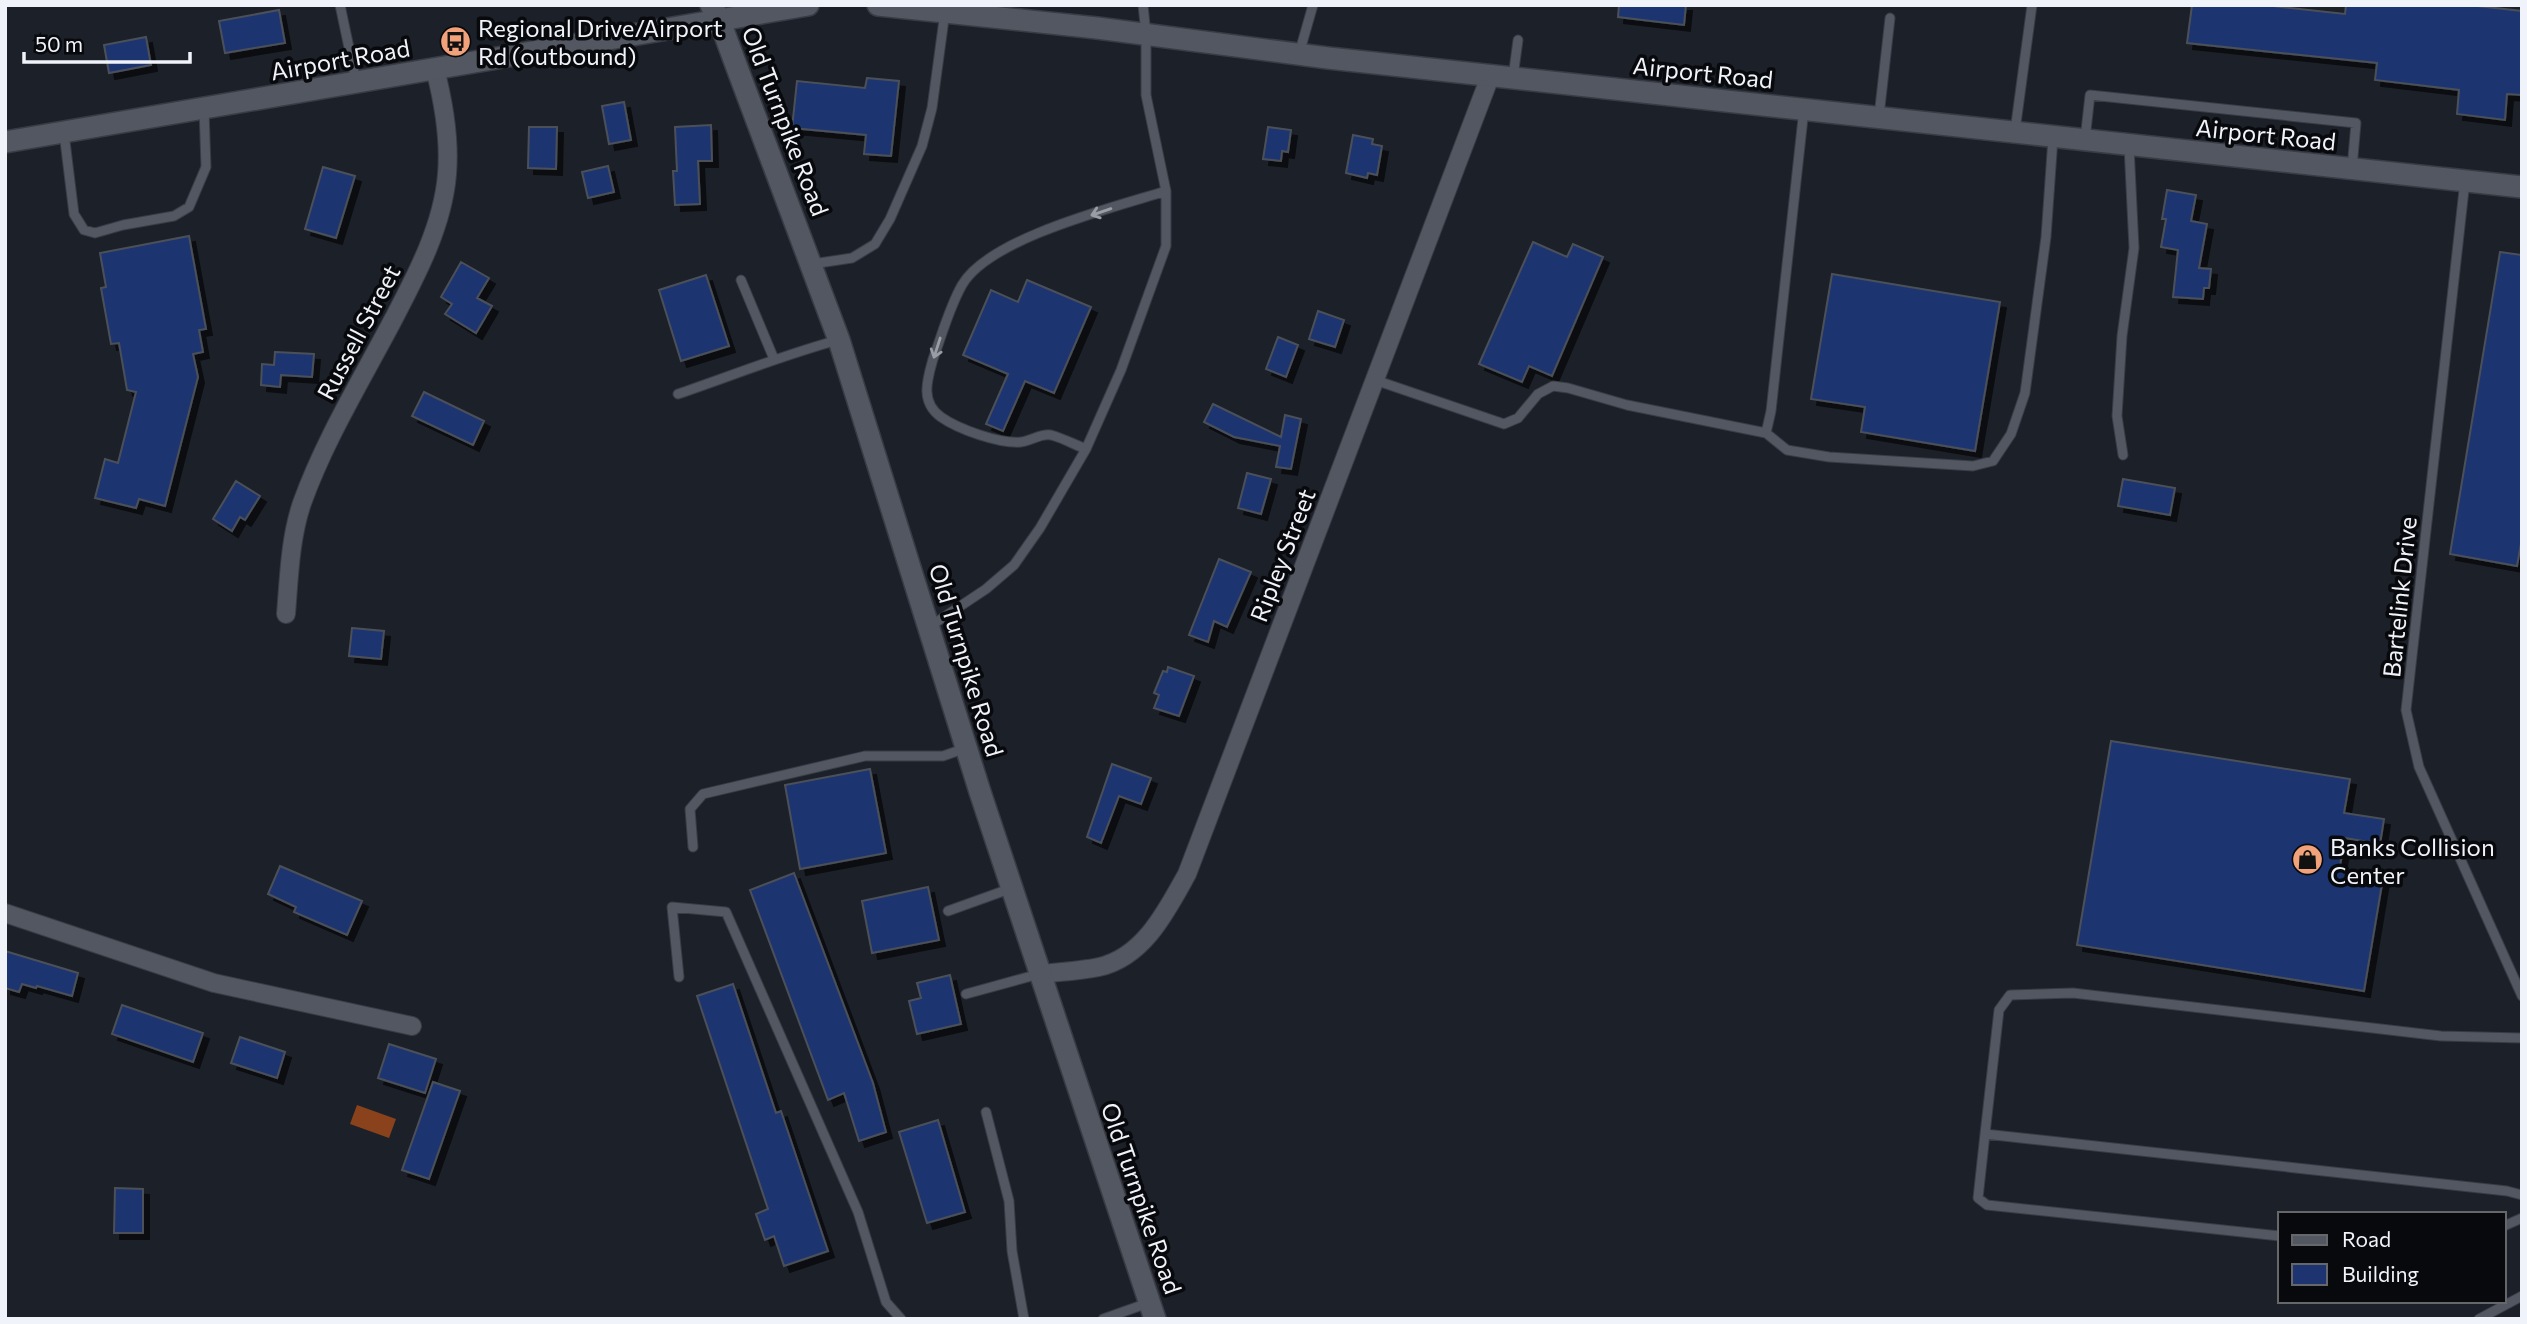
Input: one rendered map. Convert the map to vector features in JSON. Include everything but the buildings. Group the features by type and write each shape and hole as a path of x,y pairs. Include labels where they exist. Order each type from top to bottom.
{"street":[{"name":"Airport Road","path":"5,142 435,69 715,12 808,5"},
{"name":"Airport Road","path":"878,5 2053,138 2522,187"},
{"name":"Old Turnpike Road","path":"715,12 839,340 1039,974 1153,1311"},
{"name":"Russell Street","path":"286,614 291,558 301,506 321,457 418,274 436,227 447,177 448,153 444,105 435,69"},
{"name":"Ripley Street","path":"1039,974 1101,967 1125,956 1145,939 1162,919 1187,874 1492,74"},
{"path":"5,913 214,984 412,1026"}],"lane":[{"path":"340,5 356,83"},
{"path":"929,626 986,589 1014,565 1040,528 1086,449 1121,370 1167,246 1166,191 1146,95 1143,5"},
{"path":"1299,54 1313,5"},
{"path":"2015,133 2032,5"},
{"path":"812,264 852,258 875,244 890,219 922,146 932,108 946,12"},
{"path":"1878,118 1890,18"},
{"path":"1513,77 1518,40"},
{"path":"2085,141 2090,95 2356,123 2352,170"},
{"path":"64,132 75,214 84,230 95,233 174,216 189,207 206,167 204,109"},
{"path":"1766,433 1771,411 1804,109"},
{"path":"1375,380 1504,424 1518,418 1538,394 1553,386 1627,405 1766,433 1787,450 1829,457 1973,466 1993,461 2011,434 2025,393 2046,237 2053,138"},
{"path":"2123,455 2117,416 2122,336 2134,248 2129,146"},
{"name":"Bartelink Drive","path":"2465,181 2406,710 2419,767 2522,996"},
{"path":"1086,449 1051,435 1020,442 999,441 939,416 928,402 925,388 930,370 943,329 963,284 978,267 1004,248 1166,191"},
{"path":"741,280 774,359"},
{"path":"678,394 774,359 839,340"},
{"path":"694,847 690,809 703,794 865,755 943,756 967,747"},
{"path":"948,911 1012,888"},
{"path":"680,977 672,907 726,912 858,1212 886,1302 901,1319"},
{"path":"967,994 1039,974"},
{"path":"2278,1236 1987,1205 1978,1198 1999,1010 2010,995 2073,992 2441,1036 2522,1038"},
{"path":"986,1112 1009,1200 1012,1251 1024,1319"},
{"path":"1985,1134 2493,1189 2522,1195"},
{"path":"2506,1225 2522,1218"},
{"path":"2479,1319 2522,1296"},
{"path":"1104,1319 1153,1311"}],"shaded area":[{"path":"357,1105 396,1119 389,1138 350,1124"}],"place":[{"name":"Regional Drive/Airport Rd (outbound)","path":"455,41"},
{"name":"Banks Collision Center","path":"2307,860"}]}
